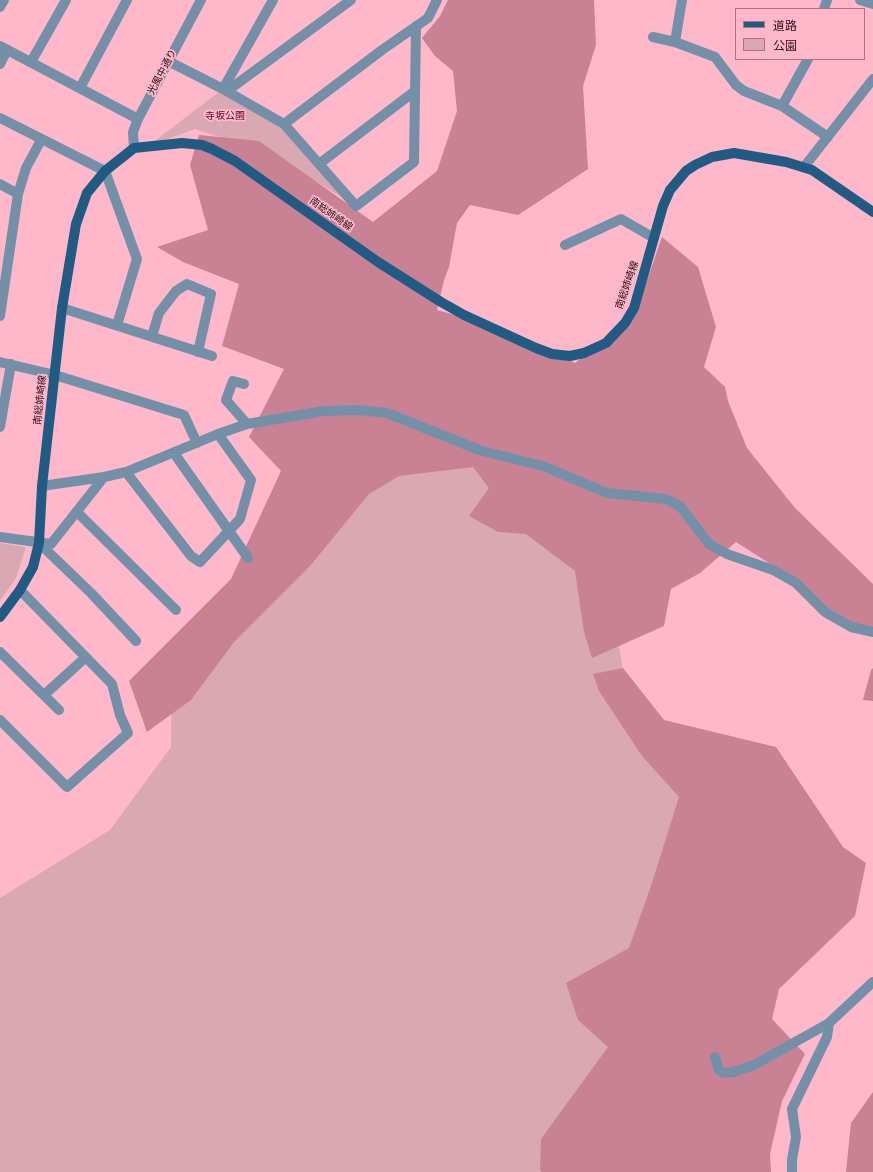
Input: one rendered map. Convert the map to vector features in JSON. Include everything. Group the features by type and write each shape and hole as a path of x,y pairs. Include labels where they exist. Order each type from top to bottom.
{"main road":[{"name":"南総姉崎線","path":"0,617 20,590 32,567 39,543 42,486 62,308 76,224 87,194 105,171 134,148 182,143 202,145 223,155 235,161 378,262 441,302 482,324 552,354 570,356 584,353 606,343 616,334 634,308 654,238 670,190 686,171 695,165 712,157 734,153 760,157 812,170 873,212"}],"street":[{"path":"0,7 4,0"},
{"path":"31,62 66,0"},
{"path":"80,88 127,0"},
{"name":"光風中通り","path":"134,148 133,132 138,119 201,0"},
{"path":"223,89 273,0"},
{"path":"223,89 234,86 351,0"},
{"path":"284,124 428,18 437,0"},
{"path":"675,42 682,0"},
{"path":"860,0 873,4"},
{"path":"168,61 223,89 284,124 356,206 414,162 416,26"},
{"path":"653,37 675,42 714,57 736,85 744,91 782,106 828,137"},
{"path":"0,64 4,48 138,119"},
{"path":"782,106 807,60"},
{"path":"804,168 873,79"},
{"path":"319,164 415,92"},
{"path":"0,118 105,171 137,259 117,325"},
{"path":"0,312 4,249 26,168 41,140"},
{"path":"0,184 18,194"},
{"path":"565,245 622,219 654,238"},
{"path":"152,336 158,313 176,291 187,284 211,294 198,352"},
{"path":"62,308 212,356"},
{"path":"0,362 55,375 184,415 197,443"},
{"path":"0,427 11,364"},
{"path":"244,384 233,381 226,400 247,424"},
{"path":"42,486 104,478 126,472 218,434 247,424 324,411 359,410 387,413 482,451 543,466 607,493 666,499 680,506 709,544 727,554 779,573 796,583 825,612 851,627 873,632"},
{"path":"126,472 191,556 200,562 230,532 240,519 251,480 218,434"},
{"path":"174,453 248,558"},
{"path":"0,537 51,544 104,478"},
{"path":"77,512 176,610"},
{"path":"39,543 91,593 136,641"},
{"path":"0,720 68,787 128,733 120,715 117,698 112,690 112,684 20,590"},
{"path":"0,652 59,710"},
{"path":"44,695 86,657"},
{"path":"715,1057 719,1070 724,1073 754,1065 829,1023 873,982"},
{"path":"792,1172 792,1160 796,1137 792,1109 827,1037 829,1023"}],"green space":[{"name":"寺坂公園","path":"223,89 284,124 356,206 284,162 250,147 195,129 148,146"},
{"path":"350,349 609,579 630,718 706,797 631,1172 0,1172 0,898 110,830 171,747 172,680 242,574"},
{"path":"0,543 26,547 16,578 0,601"}],"shaded area":[{"path":"448,0 594,0 596,45 583,86 588,169 518,215 470,205 457,223 449,267 444,280 437,310 477,321 575,363 635,315 662,237 698,267 716,327 704,367 725,387 728,401 747,448 795,508 873,584 873,629 843,624 783,572 736,542 700,573 671,589 664,626 592,658 584,632 575,571 526,534 498,532 469,516 489,488 473,467 399,476 369,494 310,566 234,642 191,700 147,732 129,681 231,579 281,471 249,437 284,369 222,346 239,284 183,262 157,247 208,230 190,165 199,135 259,141 373,222 437,171 457,111 453,71 435,56 422,38 440,16"},
{"path":"623,668 664,720 776,747 843,847 866,863 855,916 779,989 772,1019 805,1054 782,1101 770,1154 771,1172 542,1172 540,1170 541,1139 608,1047 578,1020 566,983 629,948 651,886 679,797 642,756 599,691 593,674"},
{"path":"873,668 873,701 863,700 871,670"},
{"path":"873,1092 873,1172 846,1172 851,1123"}]}
